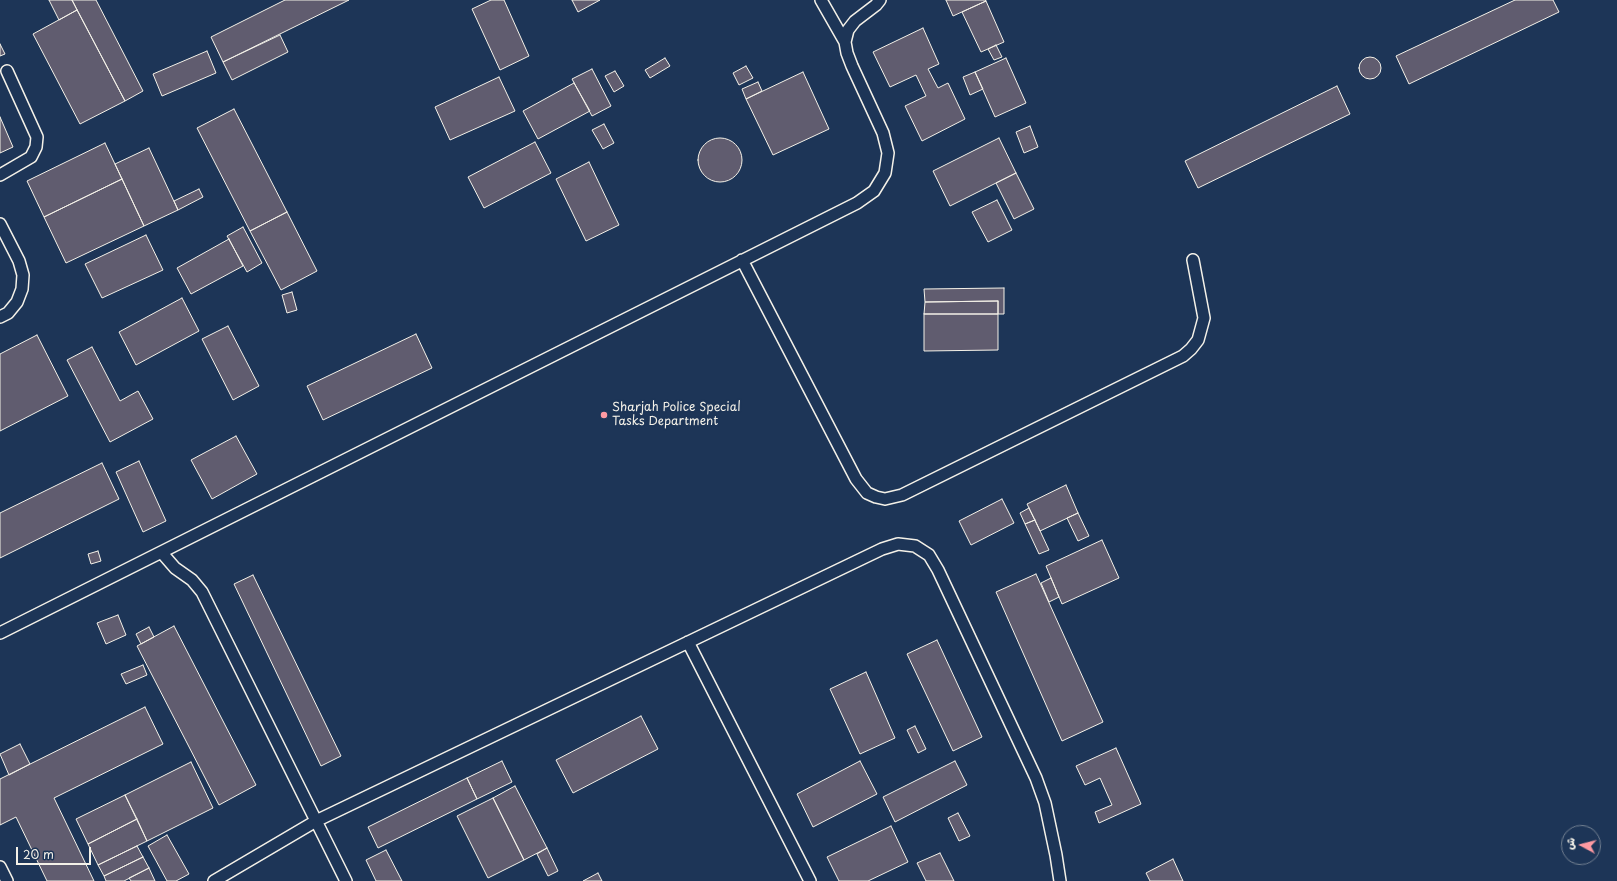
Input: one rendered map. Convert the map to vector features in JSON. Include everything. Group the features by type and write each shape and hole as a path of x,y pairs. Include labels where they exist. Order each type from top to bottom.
{"lane":[{"path":"0,633 857,203 874,191 885,173 888,153 883,133 852,66 847,54 845,42 821,0"},
{"path":"845,42 848,30 855,21 876,5 880,0"},
{"path":"0,175 31,157 36,148 37,137 7,71"},
{"path":"0,224 19,261 23,275 22,289 17,302 8,313 0,317"},
{"path":"742,260 856,479 868,493 876,498 885,499 902,495 1182,356 1191,349 1198,340 1204,318 1193,260"},
{"path":"214,881 316,821 882,549 898,544 915,546 929,555 942,577 1036,778 1045,802 1060,881"},
{"path":"162,553 175,568 192,580 202,592 346,881"},
{"path":"688,642 810,881"},
{"path":"0,867 7,881"}],"building":[{"path":"49,0 72,0 77,10 59,20"},
{"path":"72,0 96,0 143,91 125,101"},
{"path":"285,0 349,0 223,62 211,37"},
{"path":"491,0 504,0 529,56 500,70 472,9"},
{"path":"572,0 600,0 578,12"},
{"path":"946,0 985,0 986,1 953,16"},
{"path":"1515,0 1553,0 1559,12 1409,84 1396,56"},
{"path":"986,1 1004,42 981,52 962,12"},
{"path":"77,10 125,101 80,124 33,34"},
{"path":"923,28 939,64 928,69 938,88 948,83 965,119 922,141 905,106 926,96 916,75 890,87 873,52"},
{"path":"280,35 288,52 232,80 223,62"},
{"path":"0,44 5,54 0,56"},
{"path":"996,45 1002,57 994,60 988,49"},
{"path":"207,51 216,73 162,96 153,74"},
{"path":"1370,57 1378,60 1381,68 1378,76 1370,79 1362,76 1359,68 1362,60"},
{"path":"665,58 670,66 650,78 645,70"},
{"path":"1006,58 1026,103 995,117 975,72"},
{"path":"746,66 753,78 739,85 733,73"},
{"path":"592,69 611,106 592,116 572,79"},
{"path":"615,71 624,86 614,92 605,76"},
{"path":"803,72 829,129 773,155 746,99"},
{"path":"975,72 983,89 970,95 963,77"},
{"path":"499,77 515,111 450,140 435,107"},
{"path":"758,82 762,91 746,99 742,89"},
{"path":"574,83 590,111 538,139 523,111"},
{"path":"1337,86 1350,114 1198,188 1185,161"},
{"path":"234,109 287,212 250,231 197,128"},
{"path":"0,117 13,147 0,153"},
{"path":"604,124 614,143 603,149 592,130"},
{"path":"1030,126 1038,147 1024,153 1016,132"},
{"path":"720,138 732,142 738,148 742,160 738,172 732,178 720,182 708,178 702,172 698,160 702,148 708,142"},
{"path":"999,138 1016,173 950,206 933,171"},
{"path":"535,142 551,173 484,208 468,177"},
{"path":"105,143 122,179 44,217 27,181"},
{"path":"149,148 178,210 144,226 115,164"},
{"path":"589,162 619,225 586,241 556,179"},
{"path":"1016,173 1034,209 1014,219 996,183"},
{"path":"122,179 144,226 66,263 44,217"},
{"path":"199,189 203,197 178,210 174,201"},
{"path":"997,200 1012,230 988,242 972,212"},
{"path":"287,212 317,271 281,290 250,231"},
{"path":"243,227 262,263 247,272 227,236"},
{"path":"146,235 163,270 102,298 85,264"},
{"path":"229,239 243,266 191,294 177,268"},
{"path":"1004,288 1004,314 998,314 998,301 925,302 924,289"},
{"path":"292,292 297,310 287,313 282,295"},
{"path":"182,298 199,331 136,365 119,332"},
{"path":"998,301 998,314 924,314 925,302"},
{"path":"924,314 998,314 998,350 924,351"},
{"path":"228,326 259,386 233,400 202,339"},
{"path":"416,334 432,368 323,420 307,386"},
{"path":"37,335 68,396 0,431 0,354"},
{"path":"92,347 120,401 138,391 153,419 110,442 67,360"},
{"path":"236,436 257,474 212,499 191,460"},
{"path":"139,461 166,521 143,532 116,472"},
{"path":"102,463 119,499 0,558 0,513"},
{"path":"1066,485 1078,513 1040,531 1027,504"},
{"path":"1002,499 1014,523 971,545 959,521"},
{"path":"1029,508 1035,520 1025,524 1020,513"},
{"path":"1078,513 1089,536 1078,541 1067,518"},
{"path":"1035,520 1049,550 1039,554 1025,524"},
{"path":"1102,540 1119,578 1062,604 1046,566"},
{"path":"98,551 101,561 91,564 88,554"},
{"path":"1036,574 1103,722 1062,741 996,592"},
{"path":"253,575 341,756 321,766 234,584"},
{"path":"1051,578 1059,597 1049,602 1041,583"},
{"path":"118,615 126,635 106,644 97,623"},
{"path":"174,626 256,785 219,805 137,646"},
{"path":"149,627 154,637 141,644 136,634"},
{"path":"937,640 982,737 953,751 907,654"},
{"path":"143,665 147,675 126,684 121,674"},
{"path":"866,672 895,738 860,754 830,689"},
{"path":"145,707 163,744 54,798 94,881 47,881 16,817 0,825 0,779"},
{"path":"641,716 658,749 573,793 556,760"},
{"path":"915,726 926,749 918,753 907,730"},
{"path":"20,744 30,764 9,775 0,754"},
{"path":"1116,748 1141,804 1099,823 1095,812 1112,805 1100,778 1085,785 1076,766"},
{"path":"502,761 512,782 477,799 467,778"},
{"path":"860,761 877,794 813,827 797,794"},
{"path":"955,761 967,785 895,822 883,797"},
{"path":"191,762 213,808 147,841 125,795"},
{"path":"467,778 477,799 378,848 368,827"},
{"path":"515,786 547,848 524,860 493,798"},
{"path":"125,795 137,819 88,844 76,819"},
{"path":"493,798 524,860 488,878 457,816"},
{"path":"958,813 970,836 959,841 948,818"},
{"path":"137,819 147,841 98,865 88,844"},
{"path":"891,826 908,862 868,881 839,881 827,857"},
{"path":"167,835 189,874 176,881 167,881 148,846"},
{"path":"137,846 143,857 104,876 98,865"},
{"path":"547,848 558,871 548,876 537,854"},
{"path":"386,850 402,881 376,881 366,860"},
{"path":"940,853 954,881 926,881 917,863"},
{"path":"143,857 149,868 124,881 106,881 104,876"},
{"path":"1173,859 1183,881 1150,881 1146,873"},
{"path":"149,868 155,881 131,881 129,878"},
{"path":"598,873 602,881 583,881"}],"place":[{"name":"Sharjah Police Special Tasks Department","path":"604,415"}]}
